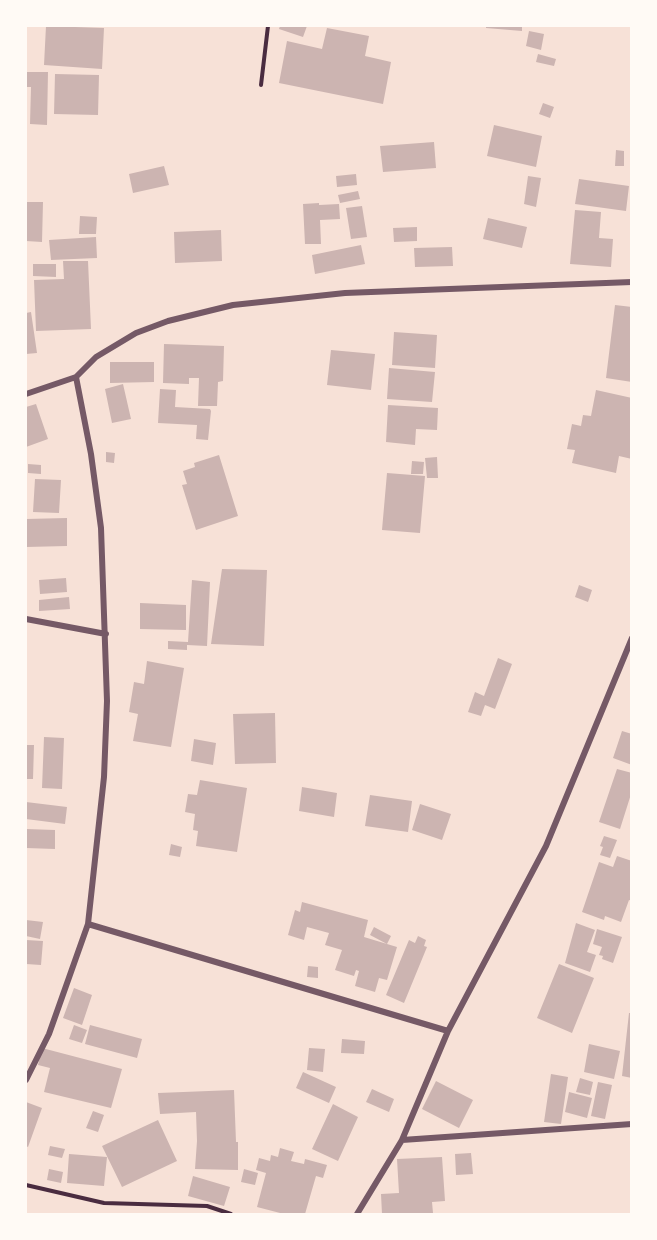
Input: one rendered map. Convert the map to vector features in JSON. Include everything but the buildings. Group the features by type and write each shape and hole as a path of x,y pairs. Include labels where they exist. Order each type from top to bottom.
{"street":[{"path":"26,394 76,377 96,357 136,333 168,321 233,305 345,293 632,282"},
{"path":"26,1080 49,1034 88,924 104,777 107,701 101,528 92,454 76,377"},
{"path":"26,619 106,634"},
{"path":"357,1215 402,1140 448,1031 546,846 632,638"},
{"path":"88,924 448,1031"},
{"path":"402,1140 632,1124"}],"path":[{"path":"261,85 268,26"},
{"path":"26,1185 104,1203 207,1206 231,1215"}]}
